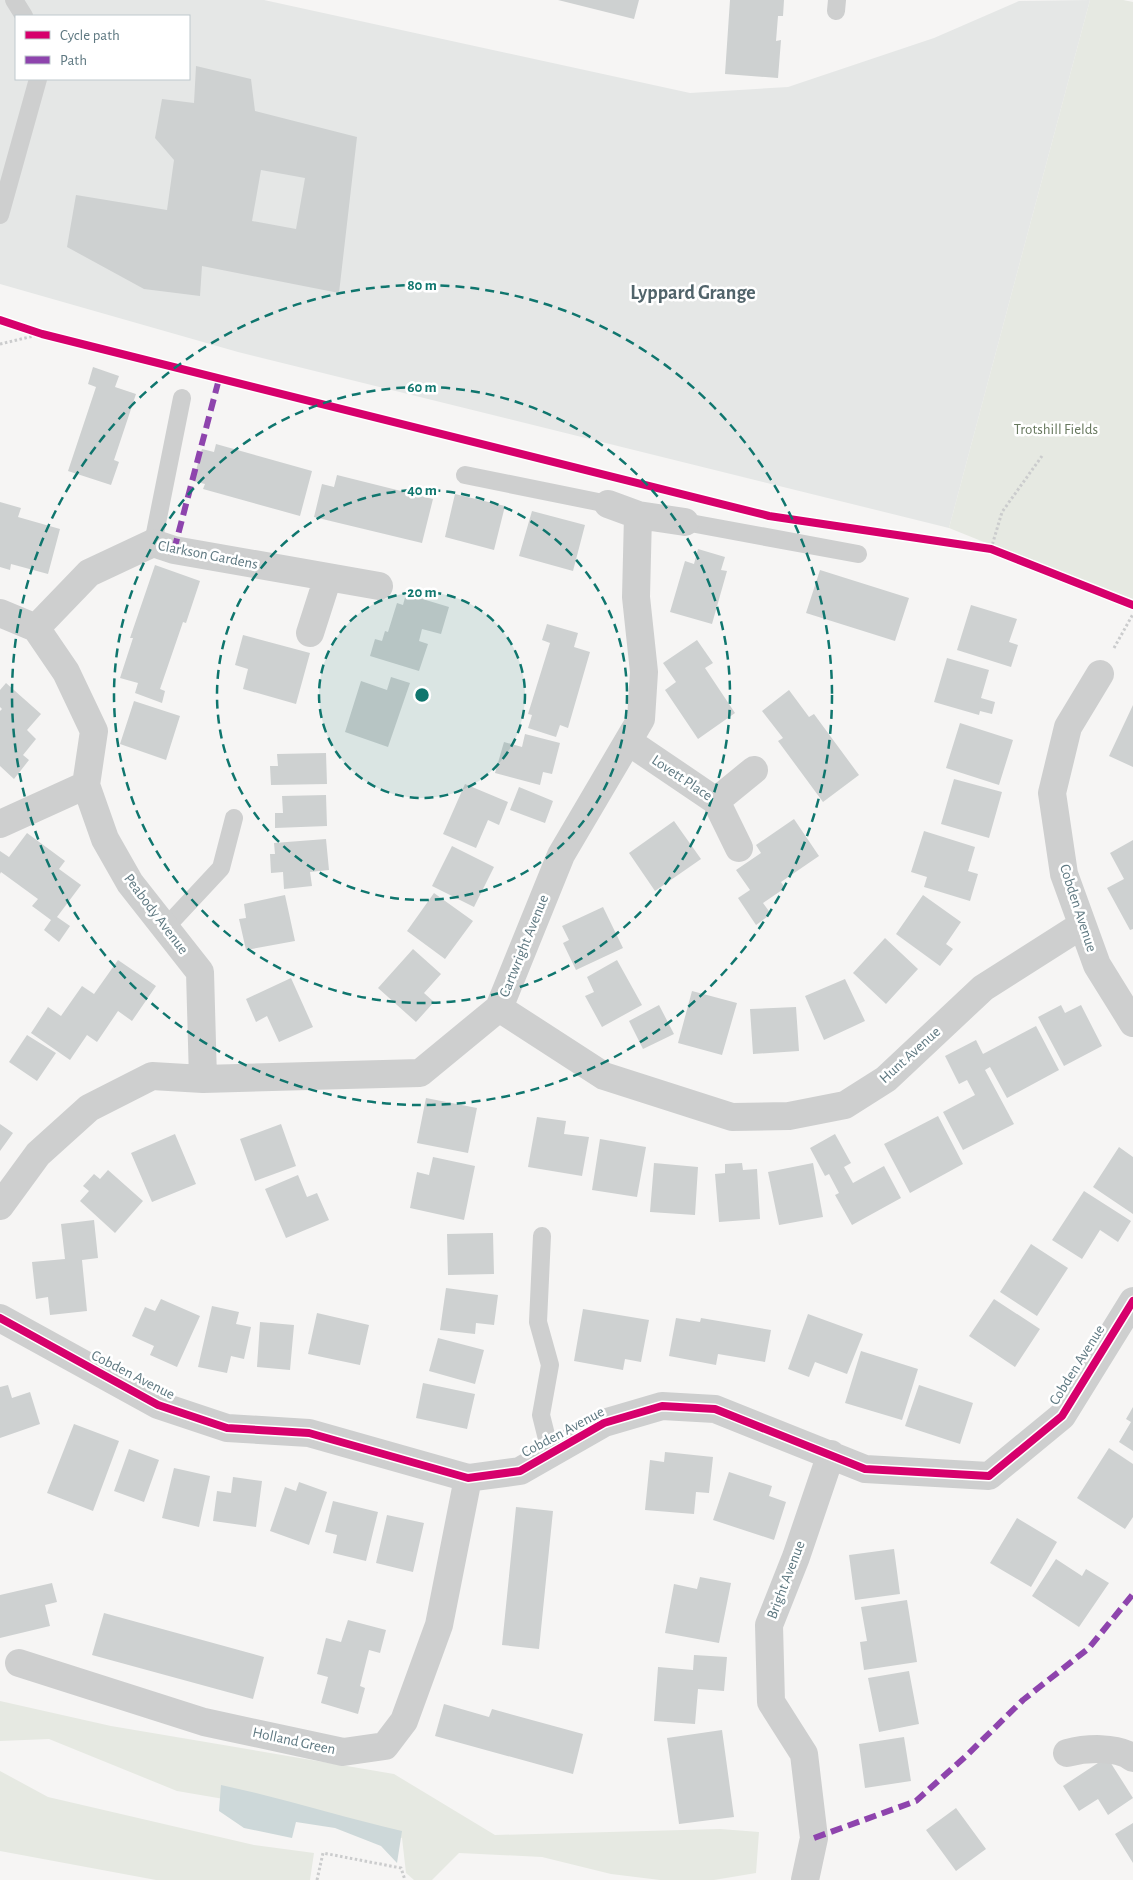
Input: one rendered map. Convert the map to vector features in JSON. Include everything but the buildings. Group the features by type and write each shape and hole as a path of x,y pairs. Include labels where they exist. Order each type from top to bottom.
{"street":[{"path":"608,504 638,515 685,522"},
{"name":"Cartwright Avenue","path":"0,1206 38,1154 89,1108 152,1076 203,1079 420,1073 499,1008 561,856 641,719 644,672 636,597 638,515"},
{"name":"Clarkson Gardens","path":"36,628 89,573 153,543 174,550 379,586"},
{"path":"310,633 328,578"},
{"path":"0,613 36,628"},
{"name":"Peabody Avenue","path":"36,628 66,672 94,731 86,786 105,839 130,883 200,972 203,1079"},
{"name":"Cobden Avenue","path":"1100,674 1068,727 1052,793 1064,874 1096,966 1133,1023"},
{"name":"Lovett Place","path":"629,742 716,801 740,848"},
{"path":"716,801 754,770"},
{"path":"0,824 86,786"},
{"name":"Hunt Avenue","path":"499,1008 604,1076 732,1118 789,1116 845,1105 886,1079 983,988 1082,925"},
{"name":"Cobden Avenue","path":"0,1318 158,1405 226,1428 309,1433 468,1478 520,1471 604,1423 662,1406 715,1409 831,1454 864,1469 989,1476 1062,1416 1133,1301"},
{"name":"Bright Avenue","path":"805,1880 814,1838 804,1754 772,1702 769,1625 796,1557 831,1454"},
{"name":"Holland Green","path":"19,1662 204,1722 343,1752 385,1746 404,1722 439,1625 468,1478"},
{"path":"1067,1753 1082,1749 1125,1752 1133,1758"}],"lane":[{"path":"14,0 23,15"},
{"path":"0,215 38,80"},
{"path":"153,543 182,398"},
{"path":"464,475 608,504"},
{"path":"685,522 858,554"},
{"path":"166,927 221,868 234,818"},
{"path":"542,1236 538,1322 550,1365 541,1415 551,1455"}],"path":[{"path":"25,329 51,337"},
{"path":"0,344 42,334"},
{"path":"991,549 1002,512 1042,456"},
{"path":"981,548 991,549 1000,553"},
{"path":"1100,674 1133,614"},
{"path":"317,1880 323,1853 401,1868 405,1880"}],"shaded area":[{"path":"0,0 264,0 690,93 788,87 934,38 1019,1 1090,0 949,528 238,352 0,284"},
{"path":"221,1785 402,1831 397,1863 381,1846 335,1828 296,1822 292,1838 244,1828 219,1811"}],"green space":[{"name":"Trotshill Fields","path":"1090,0 1123,0 1133,2 1133,602 949,528"},
{"path":"0,1701 111,1726 394,1774 495,1835 720,1829 759,1832 756,1873 714,1880 660,1880 611,1874 542,1857 459,1853 432,1880 414,1880 406,1873 402,1838 306,1813 177,1791 49,1739 0,1741"},
{"path":"0,1771 48,1797 254,1845 314,1853 310,1880 156,1880 0,1851"}],"marked path":[{"path":"174,550 219,379"},
{"path":"814,1838 916,1801 965,1757 1023,1700 1089,1648 1133,1594"}],"cycle path":[{"path":"0,320 42,334 769,516 991,549 1133,605"},
{"path":"0,1318 158,1405 227,1428 309,1433 468,1478 520,1471 604,1423 662,1406 715,1409 865,1469 989,1476 1062,1416 1133,1301"}],"district":[{"name":"Lyppard Grange","path":"693,293"}]}
